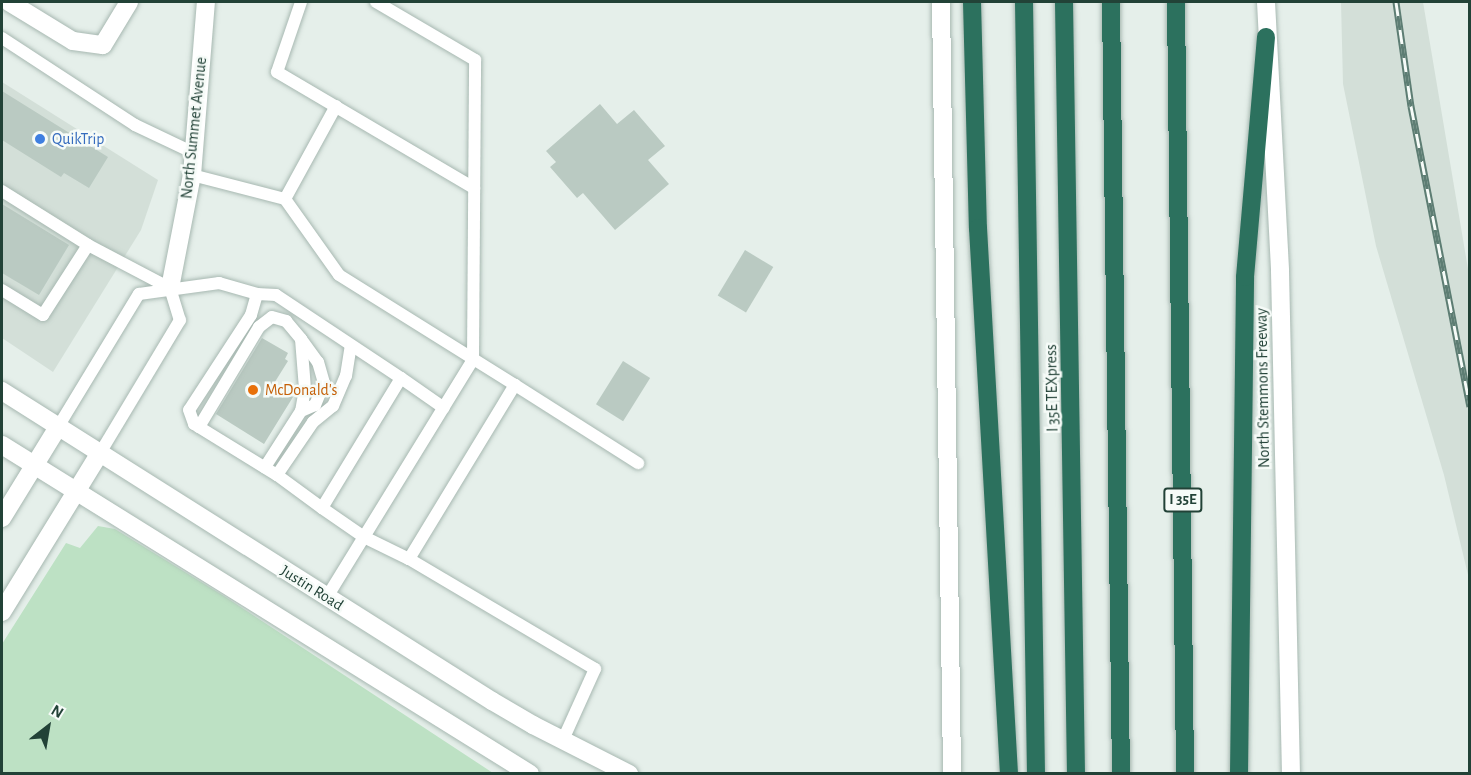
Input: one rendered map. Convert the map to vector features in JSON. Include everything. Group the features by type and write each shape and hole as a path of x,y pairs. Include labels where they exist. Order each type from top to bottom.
{"highway":[{"path":"972,2 978,228 1009,774"},
{"path":"1024,2 1036,772"},
{"name":"I 35E TEXpress","path":"1064,2 1076,774"},
{"path":"1111,2 1121,774"},
{"name":"I 35E","path":"1176,2 1185,774"},
{"path":"1239,774 1245,277 1266,37"}],"main road":[{"path":"9,2 73,41 103,45 129,2"},
{"name":"North Summet Avenue","path":"170,288 192,175 206,2"},
{"path":"940,2 952,774"},
{"name":"North Stemmons Freeway","path":"1266,2 1266,37 1280,270 1291,774"},
{"name":"Justin Road","path":"2,391 492,701 563,741 629,774"},
{"path":"2,518 58,427"},
{"path":"2,445 530,774"},
{"path":"2,612 100,453"}],"lane":[{"path":"301,2 277,72 474,188"},
{"path":"327,597 473,360 475,60 376,2"},
{"path":"2,38 135,125 194,153"},
{"path":"285,199 336,106"},
{"path":"192,175 285,199 339,275 638,463"},
{"path":"2,191 88,246 170,288 180,320 100,453"},
{"path":"2,290 43,315 88,246"},
{"path":"58,427 139,294 219,283 257,294 276,295 444,408"},
{"path":"257,294 250,315 189,410 194,424 278,475 364,537 409,559 595,669 563,741"},
{"path":"199,427 264,322 272,317 286,321 318,362 324,383 315,405 301,411"},
{"path":"265,467 301,411 305,389 301,339"},
{"path":"278,475 313,422 333,406 346,376 351,345"},
{"path":"321,508 401,378"},
{"path":"409,559 515,385"}],"shaded area":[{"path":"1341,2 1423,2 1469,275 1469,579 1444,475 1376,246 1343,84"},
{"path":"2,82 158,180 141,230 53,372 2,338"}],"green space":[{"path":"98,526 115,529 224,596 493,773 2,773 2,644 66,543 80,548"}],"building":[{"name":"QuikTrip","path":"2,91 108,157 89,188 64,173 61,177 2,140"},
{"path":"600,104 617,124 634,110 665,146 648,160 669,184 615,230 583,193 577,198 550,167 556,162 546,151"},
{"path":"2,204 69,245 39,295 2,273"},
{"path":"745,250 773,267 746,312 718,295"},
{"name":"McDonald's","path":"262,338 288,353 285,359 288,361 273,385 293,397 264,444 216,414"},
{"path":"623,361 650,378 623,421 596,404"}],"railway":[{"path":"1396,2 1411,106 1470,406"}],"place":[{"name":"QuikTrip","path":"40,139"},
{"name":"McDonald's","path":"253,390"}]}
